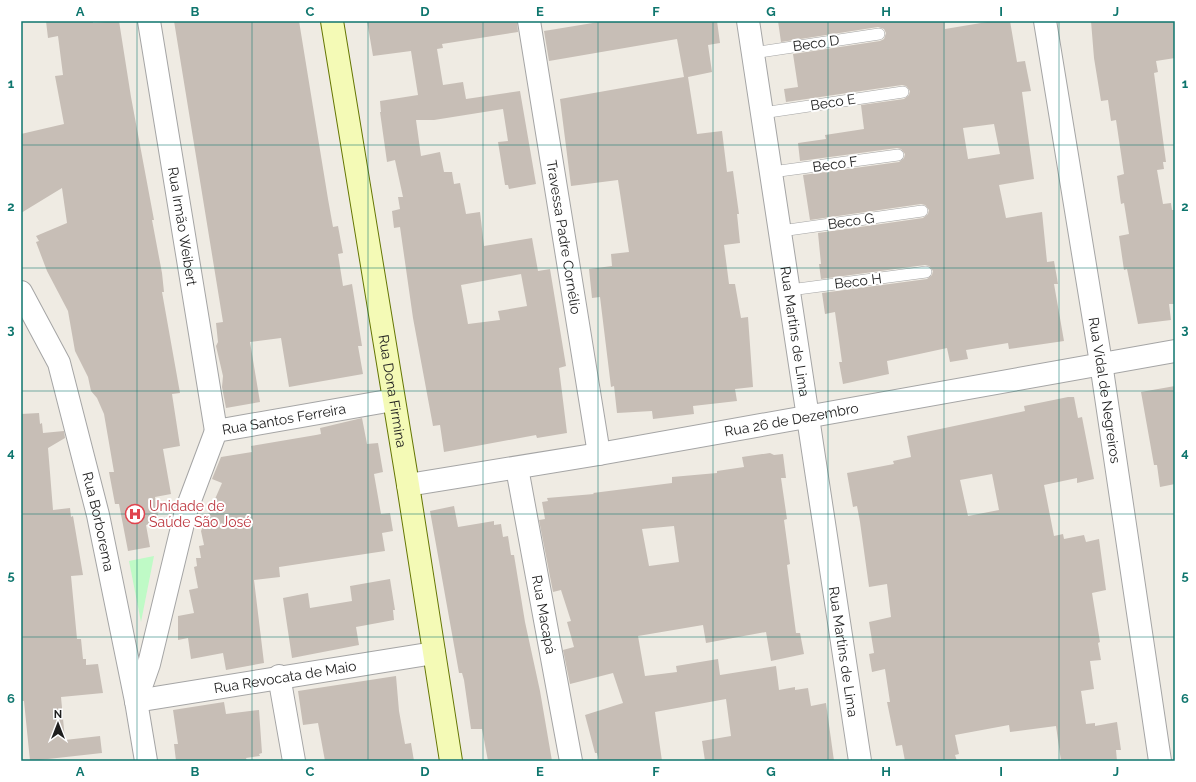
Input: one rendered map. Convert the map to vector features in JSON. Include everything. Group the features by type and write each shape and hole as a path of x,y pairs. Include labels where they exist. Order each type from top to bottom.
{"street":[{"name":"Rua Irmão Weibert","path":"149,21 216,431"},
{"name":"Rua Dona Firmina","path":"332,21 408,485 451,761"},
{"name":"Travessa Padre Cornélio","path":"529,21 599,454"},
{"name":"Rua Martins de Lima","path":"748,21 790,290 860,761"},
{"name":"Rua Vidal de Negreiros","path":"1045,21 1101,363 1160,761"},
{"name":"Rua Borborema","path":"21,292 59,363 98,515 136,701 146,761"},
{"name":"Rua 26 de Dezembro","path":"408,485 599,454 1101,363 1175,351"},
{"name":"Rua Santos Ferreira","path":"136,701 149,664 186,511 216,431 393,400"},
{"name":"Rua Macapá","path":"517,468 571,761"},
{"name":"Rua Revocata de Maio","path":"136,701 279,676 434,652"},
{"path":"279,676 294,761"}],"lane":[{"name":"Beco D","path":"753,53 879,34"},
{"name":"Beco E","path":"762,113 903,92"},
{"name":"Beco F","path":"772,172 898,155"},
{"name":"Beco G","path":"781,231 922,211"},
{"name":"Beco H","path":"790,290 926,272"}],"green space":[{"path":"154,556 141,622 129,561"}],"building":[{"path":"46,21 93,21 93,23 119,21 131,97 154,220 152,220 162,273 164,292 162,292 180,393 172,394 180,446 163,449 171,494 155,497 159,522 146,525 150,547 128,551 119,504 115,504 109,472 114,472 104,414 97,398 91,391 88,377 75,351 68,311 47,271 36,242 39,241 36,236 67,223 62,188 21,213 21,134 64,124 55,76 63,75 58,36 48,38"},
{"path":"174,21 299,21 333,227 338,226 343,253 338,254 343,286 352,284 362,346 358,346 363,374 289,387 281,338 250,342 260,402 226,408 222,387 223,376 216,346 218,342 216,323 223,322"},
{"path":"367,21 517,21 518,32 442,44 443,48 437,49 443,85 463,82 466,99 520,91 536,184 509,189 508,185 505,185 498,142 508,141 503,109 434,120 416,120 421,156 440,152 444,172 452,172 454,184 460,183 466,214 480,212 484,246 532,238 538,271 550,269 566,366 559,368 567,433 537,438 536,435 444,452 440,425 433,426 413,318 400,227 394,228 392,211 400,209 398,197 403,197 395,160 387,162 380,112 380,101 418,95 411,51 373,56","holes":["521,274 527,306 498,311 500,320 468,324 461,285"]},
{"path":"605,21 717,21 720,43 708,45 712,72 688,77 697,134 722,131 727,172 733,171 739,214 737,214 740,243 724,245 729,284 735,284 741,318 748,317 753,387 735,389 737,401 693,406 694,414 653,419 652,411 617,413 614,386 611,387 600,297 592,298 589,269 612,266 611,254 629,252 618,180 571,186 560,99 684,77 677,39 549,61 544,31"},
{"path":"778,21 945,21 945,29 993,21 1010,21 1017,62 1025,61 1031,91 1022,92 1034,179 999,185 1006,218 1042,212 1047,262 1054,261 1058,284 1054,284 1064,341 1009,349 1008,343 966,350 968,359 950,362 947,348 887,361 889,374 843,384 839,362 842,362 835,312 825,314 822,293 927,279 932,275 933,271 929,266 925,265 821,279 818,233 923,218 928,214 929,210 925,205 921,204 810,220 803,175 899,162 904,158 905,154 901,149 897,148 800,161 798,143 826,139 825,135 864,129 861,105 904,99 909,95 910,91 906,86 902,85 786,102 784,89 798,87 793,54 880,41 884,39 886,33 884,29 878,27 781,42","holes":["994,124 1000,154 968,159 963,128"]},
{"path":"1091,21 1175,21 1175,58 1156,61 1158,72 1154,73 1166,162 1163,162 1164,169 1157,170 1163,204 1171,203 1172,210 1175,210 1175,304 1169,304 1171,320 1138,324 1127,269 1124,270 1119,236 1129,234 1124,203 1121,204 1117,176 1124,174 1116,120 1111,121 1108,100 1101,101 1094,58"},
{"path":"1175,386 1175,484 1160,487 1157,465 1154,465 1141,392"},
{"path":"1074,397 1078,418 1082,417 1094,479 1077,483 1077,478 1044,485 1054,536 1063,534 1064,539 1084,535 1086,542 1099,539 1106,590 1092,593 1100,642 1098,643 1101,660 1090,661 1094,689 1081,691 1086,724 1095,723 1095,726 1117,722 1121,750 1116,750 1117,761 1061,761 1056,726 1010,732 1009,725 955,735 959,754 955,755 957,761 905,761 902,745 896,746 887,702 890,702 885,669 872,672 869,654 874,653 869,622 891,617 887,584 869,587 857,506 853,507 847,473 894,464 893,461 911,457 907,436 1025,411 1024,406","holes":["992,474 999,510 968,516 960,480"]},
{"path":"39,413 43,433 64,431 65,438 48,448 53,510 70,508 71,517 73,516 83,575 71,576 77,639 81,639 83,659 86,659 86,665 98,664 103,693 61,697 65,740 100,736 102,753 30,761 24,701 21,701 21,414"},
{"path":"362,418 367,444 378,443 383,472 374,474 381,514 390,513 393,531 382,533 385,551 279,567 280,577 254,580 264,663 226,670 223,653 191,659 188,638 178,640 178,616 194,613 189,590 198,588 194,567 197,566 196,558 201,558 199,546 204,545 201,531 222,483 212,479 221,457 252,452 251,446 321,434 320,428"},
{"path":"770,453 774,455 783,454 786,478 781,478 787,519 784,520 790,564 787,565 796,633 800,633 804,654 771,661 766,632 706,643 703,625 638,636 645,676 677,672 676,666 718,659 720,675 776,666 779,690 795,687 795,690 808,688 811,706 826,703 834,761 705,761 702,741 731,736 726,699 655,712 662,761 599,761 597,753 595,753 585,715 623,703 613,673 570,684 563,650 574,647 567,622 571,621 561,590 553,592 539,520 545,519 542,502 548,501 547,498 594,494 593,493 672,483 672,477 717,473 717,471 744,467 742,457","holes":["674,526 679,562 649,566 642,529"]},
{"path":"454,506 458,527 494,521 494,525 501,524 503,537 508,536 511,555 514,555 525,622 540,691 552,761 488,761 482,729 471,729 464,680 462,673 459,673 430,511"},
{"path":"390,579 395,610 393,610 394,620 356,627 359,645 292,658 283,598 308,593 310,608 352,601 350,586"},
{"path":"396,676 399,711 405,744 411,743 414,761 325,761 318,723 303,725 298,691"},
{"path":"224,702 226,714 259,710 262,753 259,754 260,756 246,758 247,761 176,761 174,744 178,744 173,710"}],"place":[{"name":"Unidade de Saúde São José","path":"135,514"}]}
